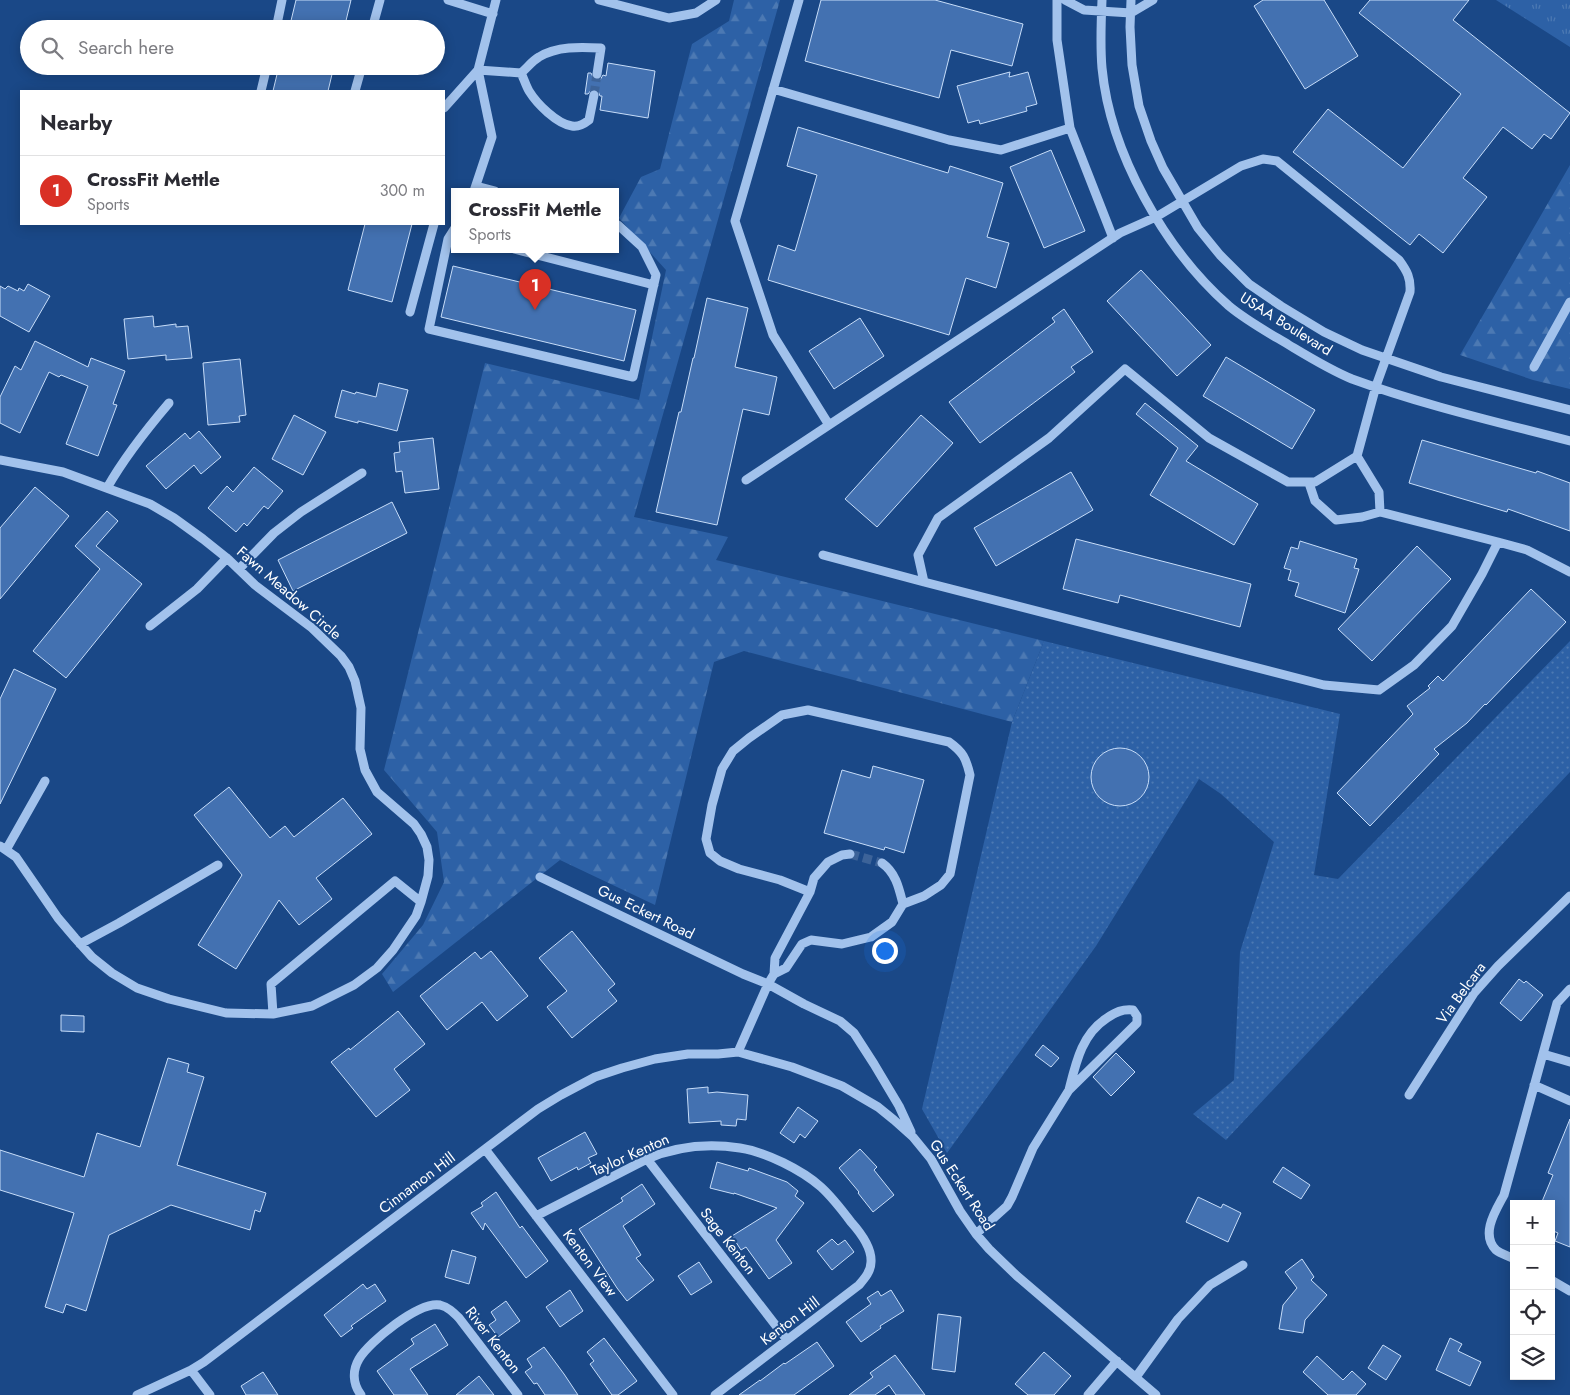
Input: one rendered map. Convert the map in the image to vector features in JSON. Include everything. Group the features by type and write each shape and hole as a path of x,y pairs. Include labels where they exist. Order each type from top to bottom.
{"street":[{"path":"278,20 282,0"},
{"path":"374,20 380,0"},
{"path":"448,0 493,14"},
{"path":"475,188 492,137 478,70 496,0"},
{"path":"599,0 669,18 696,13 716,0"},
{"path":"799,0 735,221 773,335 829,425"},
{"path":"1057,0 1057,40 1070,128 1113,238"},
{"path":"1065,0 1084,10 1131,13 1153,0"},
{"name":"USAA Boulevard","path":"1102,0 1102,69 1110,113 1130,166 1156,217 1174,245 1198,275 1230,306 1265,331 1310,358 1351,378 1432,405 1570,441"},
{"name":"USAA Boulevard","path":"1131,0 1132,65 1139,106 1155,150 1198,228 1220,255 1249,284 1324,332 1362,350 1441,376 1570,410"},
{"path":"478,70 521,73 537,58 554,50 579,47 601,48 597,74"},
{"path":"445,107 478,70"},
{"path":"521,73 530,92 542,107 561,123 573,127 584,125 590,120 594,95"},
{"path":"261,90 265,75"},
{"path":"355,90 359,75"},
{"path":"773,88 949,140 1001,150 1070,128"},
{"path":"746,480 1120,233 1156,217 1242,166 1262,159 1277,161 1399,260 1407,270 1411,280 1410,292 1376,386 1357,456 1315,482 1288,482 1209,438 1125,369 1049,438 938,518 918,555 924,582"},
{"path":"410,312 434,225"},
{"path":"451,236 448,239 429,329 634,377 656,275 642,247 619,226"},
{"path":"530,253 654,285"},
{"path":"1534,367 1570,302"},
{"path":"107,488 118,469 169,403"},
{"path":"1357,456 1380,492 1380,512"},
{"name":"Fawn Meadow Circle","path":"0,460 63,472 150,504 174,518 227,558 256,585 312,628 341,656 355,681 360,708 360,749 365,770 378,792 414,824 427,847 429,860 428,876 422,902 416,916 377,968 354,985 324,1002 312,1006 274,1014 226,1013 169,999 137,988 112,973 92,957 80,944 58,918 16,857 3,848"},
{"path":"239,569 274,533 301,512 362,473"},
{"path":"1308,483 1315,501 1336,520 1362,517 1380,512 1527,550 1570,572"},
{"path":"823,555 1324,685 1379,690 1414,665 1452,626 1498,542"},
{"path":"150,626 197,589 227,558"},
{"path":"774,974 786,968 802,944 811,940 842,944 871,937 892,922 903,904 924,896 941,885 950,874 970,774 966,758 958,748 949,742 808,710 782,716 733,751 722,769 712,805 706,839 710,853 720,861 780,880 810,892"},
{"path":"3,848 45,781"},
{"path":"738,1052 774,974 775,958 810,892 814,878 828,862 842,855 850,854"},
{"path":"882,863 890,868 898,884 903,904"},
{"path":"80,944 218,865"},
{"name":"Gus Eckert Road","path":"540,877 743,974 768,984 840,1021 854,1033 874,1064 899,1106 913,1137"},
{"path":"274,1014 271,984 395,881 422,902"},
{"name":"Via Belcara","path":"1409,1095 1474,993 1498,966 1570,896"},
{"path":"1510,1257 1496,1249 1489,1232 1494,1215 1504,1195 1557,1003 1570,988"},
{"path":"976,1234 1007,1206 1033,1148 1069,1090 1137,1023 1137,1016 1133,1010 1124,1009 1117,1012 1105,1019 1092,1031 1083,1043 1076,1060 1069,1090"},
{"name":"Gus Eckert Road","path":"738,1052 792,1067 842,1086 878,1107 913,1137 931,1159 960,1211 976,1234 1018,1276 1156,1395"},
{"name":"Cinnamon Hill","path":"137,1395 204,1362 484,1149 538,1109 561,1095 595,1078 622,1068 688,1054 738,1052"},
{"path":"1543,1054 1570,1062"},
{"path":"1534,1085 1570,1102"},
{"name":"Taylor Kenton","path":"536,1216 662,1152 682,1147 715,1145 742,1148 768,1156 801,1172 821,1187 857,1229 868,1248 872,1261"},
{"name":"Kenton View","path":"484,1149 674,1395"},
{"name":"Sage Kenton","path":"647,1159 787,1340"},
{"name":"Kenton Hill","path":"715,1395 859,1285 868,1273 872,1261"},
{"path":"1136,1377 1178,1319 1210,1285 1243,1265"},
{"path":"1555,1282 1570,1291"},
{"name":"River Kenton","path":"361,1395 354,1381 354,1372 358,1360 366,1349 410,1314 425,1307 438,1305 449,1309 459,1318 518,1395"},
{"path":"1088,1395 1117,1361"},
{"path":"191,1370 210,1395"}],"green space":[{"path":"734,0 780,0 634,517 728,537 716,560 1044,641 1012,722 744,651 714,662 655,905 560,860 393,992 382,974 423,925 444,882 437,832 384,770 485,363 639,400 666,270 619,218 641,177 660,169 692,44 729,21"},
{"path":"1496,0 1570,0 1570,47"},
{"path":"1570,165 1570,389 1533,380 1460,355"},
{"path":"1044,641 1340,714 1314,875 1338,879 1570,641 1570,772 1226,1140 1193,1114 1234,1080 1240,952 1274,842 1221,794 1199,779 1096,946 947,1153 922,1109 1012,722"}],"building":[{"path":"296,0 351,0 346,20 291,20"},
{"path":"821,0 935,0 1023,24 1012,66 951,50 939,98 805,61"},
{"path":"1263,0 1324,0 1358,56 1305,89 1254,6"},
{"path":"1370,0 1469,0 1453,20 1570,113 1551,139 1544,134 1532,149 1503,127 1463,178 1487,197 1443,253 1419,234 1410,245 1293,152 1328,109 1403,168 1461,94 1359,13"},
{"path":"608,63 655,71 648,118 600,110 602,96 600,96 598,91 592,89 588,94 585,94 588,73 591,73 594,79 600,80 603,75 606,76"},
{"path":"1010,72 1009,77 1028,72 1037,104 1026,107 1027,111 980,124 979,120 968,123 957,86"},
{"path":"277,75 332,75 328,90 273,90"},
{"path":"798,127 948,173 950,166 1003,183 987,237 1009,243 996,288 966,278 949,335 768,280 778,245 795,251 817,175 787,166"},
{"path":"1051,150 1085,231 1044,248 1010,167"},
{"path":"365,225 412,225 392,302 348,290"},
{"path":"453,266 636,310 624,361 441,317"},
{"path":"1141,270 1211,345 1177,376 1107,301"},
{"path":"28,284 50,296 29,332 0,316 0,286 5,289 8,286 18,291 19,288 24,291"},
{"path":"707,298 748,308 735,367 777,377 769,415 743,409 717,525 656,512"},
{"path":"1064,309 1093,352 1071,367 1075,372 980,443 949,402 1055,322 1052,318"},
{"path":"153,316 154,327 176,324 176,327 188,326 192,358 166,360 166,355 128,359 124,319"},
{"path":"860,318 884,356 834,389 809,351"},
{"path":"35,341 88,367 91,358 125,371 113,404 117,405 98,456 66,444 88,386 61,375 59,377 49,372 20,433 0,423 0,397 15,366 21,370"},
{"path":"1226,357 1315,410 1292,449 1203,396"},
{"path":"240,359 246,415 239,416 240,422 208,425 203,363"},
{"path":"379,383 408,390 397,431 335,417 342,390 376,397"},
{"path":"1145,403 1198,446 1186,461 1258,504 1234,545 1150,495 1178,448 1136,414"},
{"path":"294,415 326,432 303,475 272,459"},
{"path":"921,415 953,443 877,527 845,499"},
{"path":"199,431 221,457 201,474 194,465 166,489 146,466 185,433 190,439"},
{"path":"433,438 439,489 405,493 402,471 396,472 394,453 400,452 399,442"},
{"path":"1422,440 1536,473 1537,471 1570,483 1570,531 1508,509 1507,512 1409,483"},
{"path":"254,467 283,491 268,509 264,506 247,526 244,523 236,532 208,508 227,486 233,492"},
{"path":"1071,472 1093,510 996,566 974,528"},
{"path":"35,487 69,516 0,599 0,528"},
{"path":"392,502 407,533 293,591 278,560"},
{"path":"107,511 118,521 96,546 142,584 66,678 33,651 100,569 75,546"},
{"path":"1076,539 1251,584 1240,627 1120,595 1118,603 1063,589"},
{"path":"1300,541 1357,559 1354,568 1359,569 1345,613 1295,596 1299,583 1288,580 1291,570 1284,568 1291,547 1298,549"},
{"path":"1417,546 1451,579 1372,661 1338,629"},
{"path":"1531,589 1566,622 1486,705 1434,749 1439,754 1370,826 1337,793 1413,714 1407,706 1430,688 1428,686 1438,676 1443,681"},
{"path":"14,669 56,689 0,804 0,699"},
{"path":"1120,748 1136,753 1144,761 1149,777 1144,793 1136,801 1120,806 1104,801 1096,793 1091,777 1096,761 1104,753"},
{"path":"873,766 924,780 904,853 885,847 884,850 824,833 842,770 870,778"},
{"path":"229,787 270,838 285,826 294,837 343,798 372,834 316,878 332,899 299,925 279,900 236,969 198,945 242,875 194,815"},
{"path":"572,931 615,984 608,990 617,1001 572,1038 547,1007 567,991 539,958"},
{"path":"491,951 528,996 497,1021 482,1002 447,1030 420,996 475,952 481,959"},
{"path":"1519,979 1524,983 1526,981 1543,995 1521,1021 1500,1003"},
{"path":"398,1011 425,1044 394,1069 410,1090 376,1117 331,1062 349,1048 350,1050"},
{"path":"61,1015 84,1016 84,1032 61,1031"},
{"path":"1043,1045 1059,1058 1051,1067 1035,1055"},
{"path":"1116,1053 1135,1072 1111,1096 1093,1077"},
{"path":"168,1058 189,1064 187,1072 204,1077 177,1165 266,1193 260,1212 255,1210 250,1230 171,1205 109,1235 86,1311 66,1304 63,1313 45,1307 74,1213 0,1190 0,1150 84,1177 97,1133 140,1147"},
{"path":"708,1087 708,1093 748,1095 746,1120 737,1119 736,1126 721,1125 721,1121 689,1123 687,1089"},
{"path":"798,1107 818,1121 805,1138 800,1134 794,1143 780,1133"},
{"path":"1570,1119 1570,1247 1555,1241 1558,1233 1555,1232 1555,1200 1543,1200 1553,1175 1548,1173"},
{"path":"585,1132 597,1154 588,1158 591,1163 578,1170 577,1167 551,1181 538,1158"},
{"path":"860,1149 877,1167 874,1170 894,1195 873,1212 839,1168"},
{"path":"717,1162 748,1171 749,1168 787,1182 798,1191 795,1196 804,1203 776,1240 792,1263 769,1279 746,1247 741,1250 732,1236 777,1208 734,1193 710,1188"},
{"path":"1283,1167 1310,1185 1301,1199 1273,1182"},
{"path":"642,1184 655,1204 623,1226 641,1255 636,1258 654,1280 627,1301 579,1229 623,1201 621,1198"},
{"path":"496,1192 520,1228 522,1226 548,1261 526,1278 485,1223 483,1230 471,1213 483,1206 481,1203"},
{"path":"1198,1197 1221,1208 1223,1204 1241,1213 1228,1242 1186,1222"},
{"path":"832,1239 838,1245 845,1240 854,1252 832,1270 817,1251"},
{"path":"452,1250 476,1257 469,1284 445,1277"},
{"path":"1302,1259 1314,1277 1311,1280 1327,1295 1305,1320 1303,1333 1279,1329 1283,1305 1297,1288 1285,1272"},
{"path":"699,1262 712,1282 691,1295 678,1276"},
{"path":"363,1284 367,1289 375,1284 386,1301 351,1326 353,1328 341,1337 324,1315"},
{"path":"570,1290 583,1311 560,1327 546,1307"},
{"path":"891,1290 904,1311 880,1326 881,1328 861,1342 846,1322 871,1304 867,1298 878,1291 881,1296"},
{"path":"506,1301 520,1321 498,1337 489,1325 496,1320 491,1312"},
{"path":"938,1314 961,1317 955,1372 932,1369"},
{"path":"435,1324 448,1345 410,1369 428,1395 394,1395 377,1371 414,1344 411,1339"},
{"path":"604,1338 637,1381 618,1395 612,1395 590,1364 594,1361 587,1352"},
{"path":"1450,1338 1462,1344 1458,1351 1481,1362 1470,1386 1436,1370"},
{"path":"817,1342 834,1366 794,1395 739,1395 784,1363"},
{"path":"1383,1345 1401,1356 1386,1380 1368,1368"},
{"path":"544,1347 578,1395 545,1395 537,1383 534,1384 525,1372 532,1367 527,1359"},
{"path":"1044,1352 1071,1376 1054,1395 1028,1395 1015,1384"},
{"path":"895,1355 925,1395 896,1395 889,1385 875,1395 849,1395 873,1377 870,1373"},
{"path":"1317,1356 1343,1380 1352,1371 1366,1384 1356,1395 1328,1395 1303,1372"},
{"path":"263,1372 278,1395 246,1395 241,1386"},
{"path":"479,1376 494,1395 456,1395"}],"tunnel":[{"path":"594,95 597,74"},
{"path":"850,854 882,863"}],"place":[{"name":"CrossFit Mettle","path":"535,310"}]}
